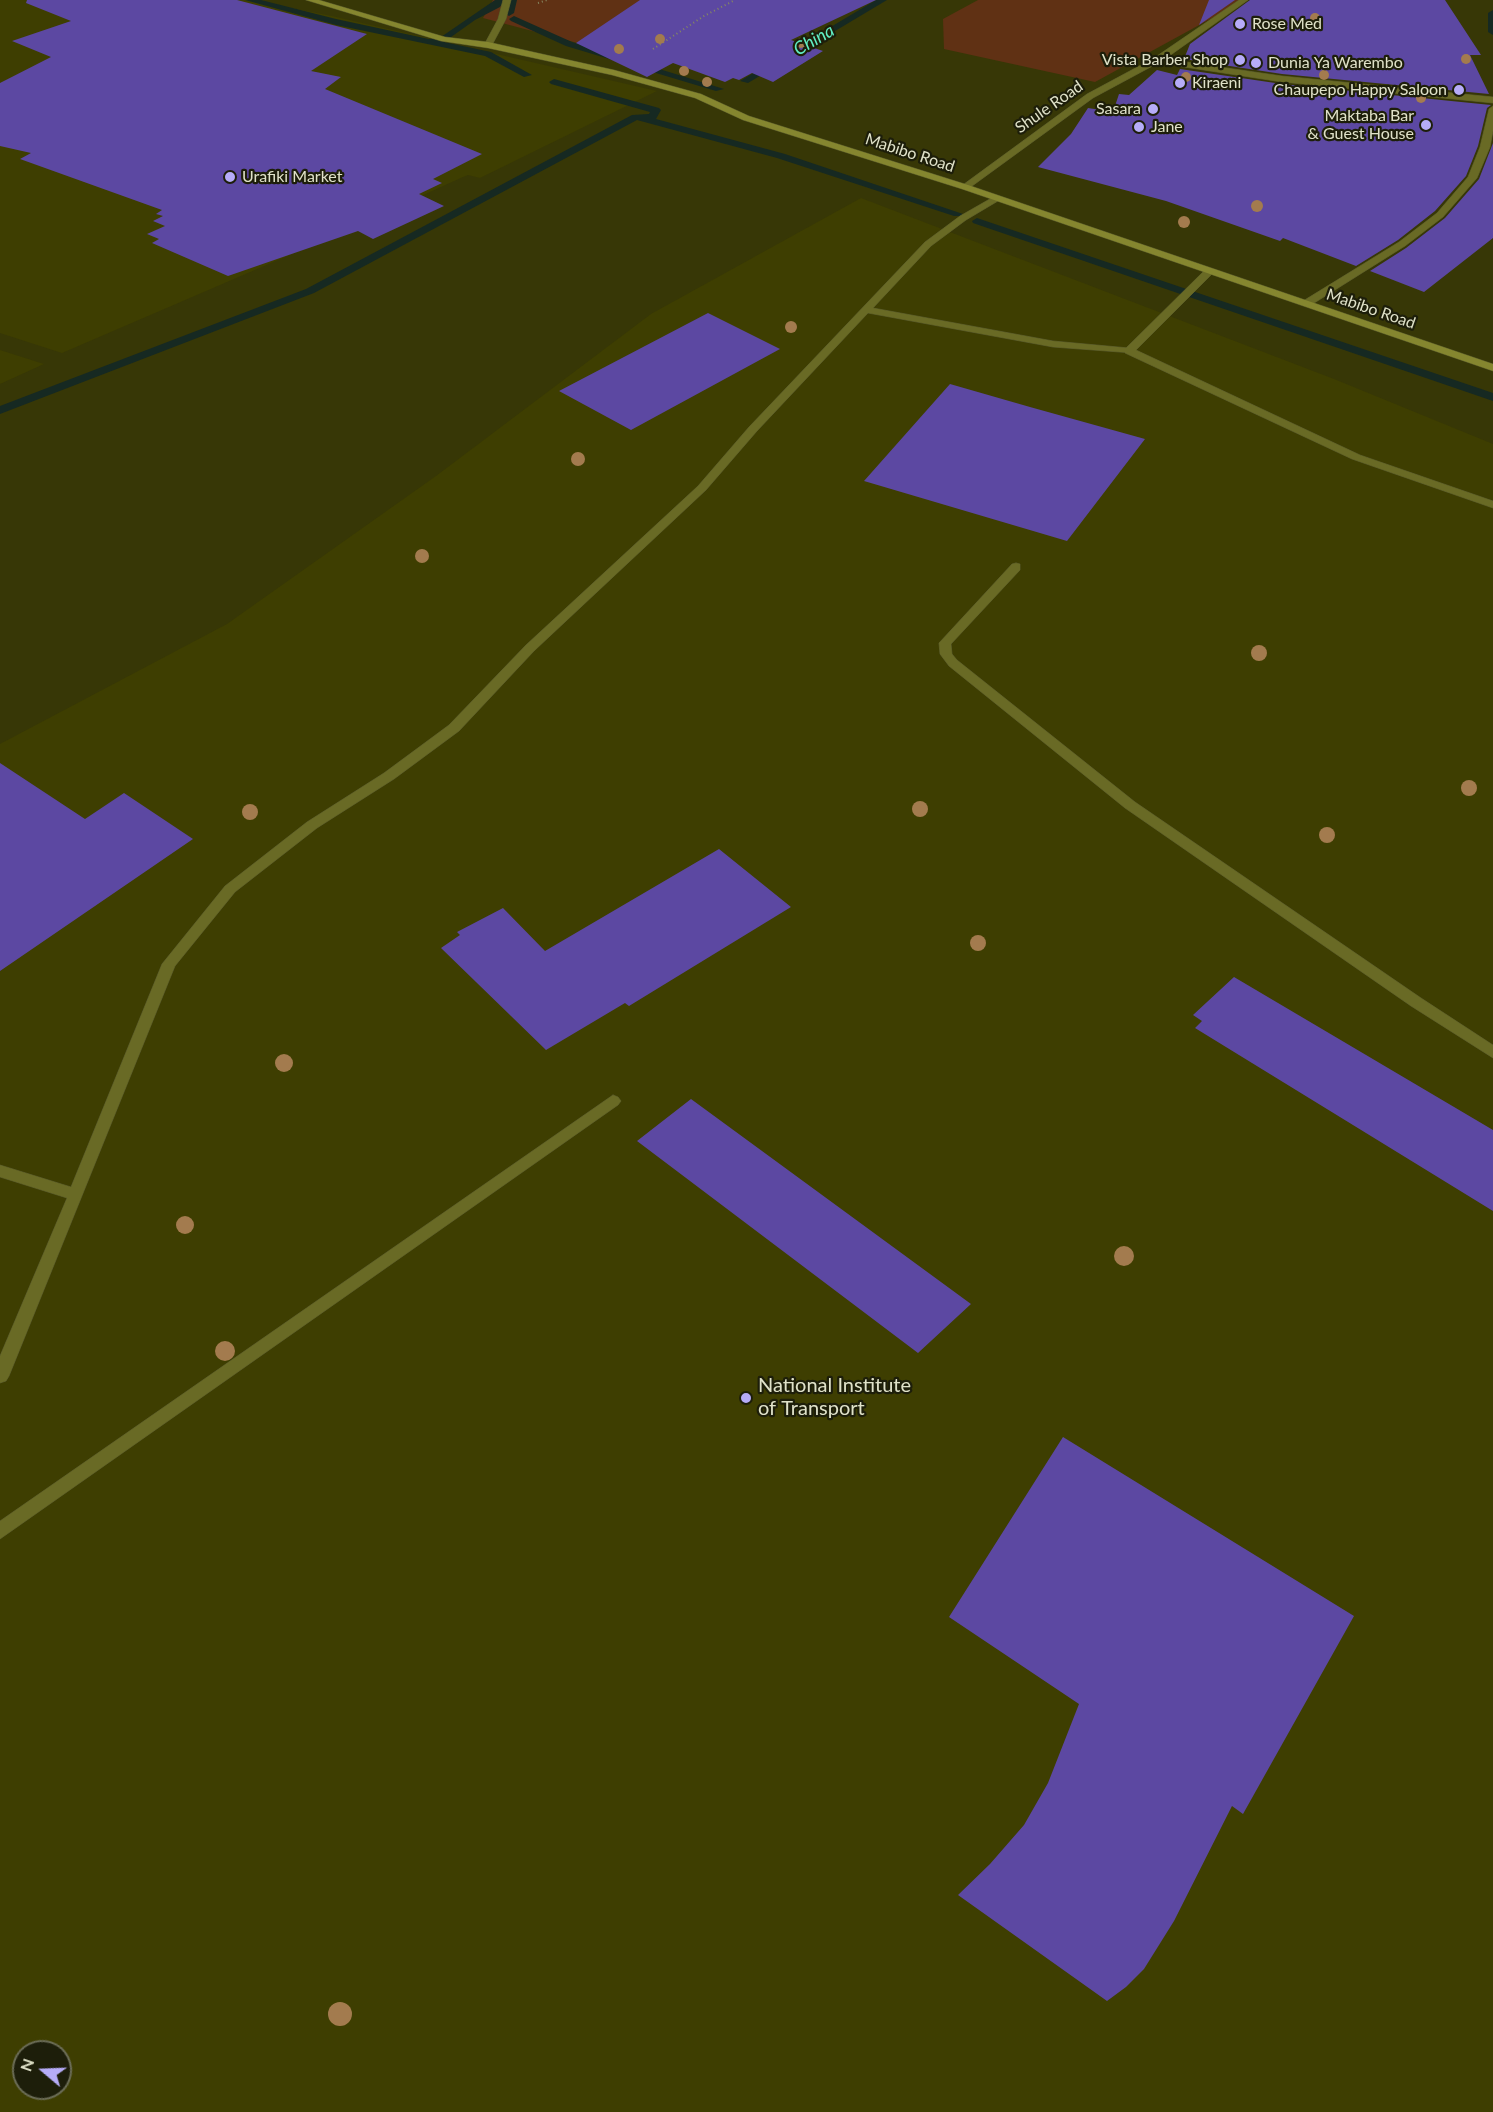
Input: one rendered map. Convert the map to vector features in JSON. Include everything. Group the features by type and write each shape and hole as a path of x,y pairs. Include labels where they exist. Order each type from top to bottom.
{"main road":[{"name":"Mabibo Road","path":"309,0 444,39 488,45 614,73 698,96 746,118 998,198 1493,368"}],"street":[{"path":"488,45 502,19 507,0"},
{"name":"Shule Road","path":"965,187 1090,96 1157,60 1244,0"},
{"path":"1157,60 1282,80 1493,100"},
{"path":"1307,303 1402,244 1440,216 1472,178 1485,147 1493,108"},
{"path":"0,1376 169,964 230,889 312,825 389,776 454,728 530,648 702,488 753,429 928,244 963,218 998,198"},
{"path":"1129,351 1211,270"},
{"path":"866,310 1053,344 1129,351 1356,457 1493,505"},
{"path":"1016,567 945,644 946,654 952,663 1130,805 1416,1002 1493,1052"},
{"path":"0,1531 614,1101"},
{"path":"0,1171 76,1195"}],"path":[{"path":"614,73 704,16 735,0"}],"shaded area":[{"name":"Urafiki Market","path":"0,0 251,0 332,16 657,91 480,178 468,175 463,177 306,248 62,353 0,333"},
{"path":"493,0 851,0 589,46 483,18"},
{"path":"978,0 1245,0 1095,82 944,49 943,19"},
{"name":"National Institute of Transport","path":"861,198 1334,379 1493,444 1493,2112 0,2112 0,744 227,624 436,476 651,314"},
{"path":"0,350 44,364 0,384"}],"building":[{"path":"27,0 237,0 367,34 311,71 341,77 325,89 482,154 433,179 442,183 419,194 444,206 373,239 358,231 228,276 152,243 159,239 147,234 165,226 153,221 163,216 156,214 162,210 20,159 31,153 0,146 0,83 51,57 12,41 71,21 26,3"},
{"path":"640,0 876,0 791,40 823,51 773,82 752,73 739,80 733,78 725,82 673,63 647,77 576,43"},
{"path":"1209,0 1235,0 1199,25"},
{"path":"1250,0 1445,0 1481,55 1470,55 1489,94 1282,74 1184,59 1190,44"},
{"path":"1180,69 1282,84 1491,105 1487,108 1478,146 1466,176 1435,211 1398,240 1356,266 1283,238 1280,241 1166,201 1038,167 1071,134 1088,108 1107,111 1109,105 1115,106 1119,94 1129,95 1157,70 1177,75"},
{"path":"1493,143 1493,238 1424,292 1370,271 1406,248 1445,218 1479,179"},
{"path":"708,313 780,349 631,430 559,391"},
{"path":"950,384 1145,439 1067,541 864,481"},
{"path":"0,763 85,819 124,793 193,839 0,971"},
{"path":"719,849 791,907 629,1006 625,1003 546,1050 441,948 460,935 457,932 503,908 545,951"},
{"path":"1234,977 1493,1130 1493,1211 1195,1028 1202,1021 1193,1015"},
{"path":"691,1099 971,1304 918,1353 637,1141"},
{"path":"1063,1437 1354,1616 1243,1814 1232,1806 1174,1921 1144,1969 1126,1987 1107,2001 958,1895 990,1864 1024,1825 1048,1783 1079,1704 949,1617"}],"waterway":[{"path":"250,0 336,22 488,54 527,75"},
{"path":"432,41 444,39 472,18 497,5 500,0"},
{"path":"509,13 512,0"},
{"name":"China","path":"745,81 882,0"},
{"path":"1493,13 1493,32"},
{"path":"514,19 569,44 719,89"},
{"path":"0,410 310,291 636,117 653,117 656,110 554,82"},
{"path":"640,118 781,156 958,214"},
{"path":"977,221 1493,397"}],"place":[{"name":"Rose Med","path":"1240,24"},
{"name":"Vista Barber Shop","path":"1240,60"},
{"name":"Dunia Ya Warembo","path":"1256,63"},
{"name":"Kiraeni","path":"1180,83"},
{"name":"Chaupepo Happy Saloon","path":"1459,90"},
{"name":"Sasara","path":"1153,109"},
{"name":"Maktaba Bar & Guest House","path":"1426,125"},
{"name":"Jane","path":"1139,127"},
{"name":"Urafiki Market","path":"230,177"},
{"name":"National Institute of Transport","path":"746,1398"}]}
